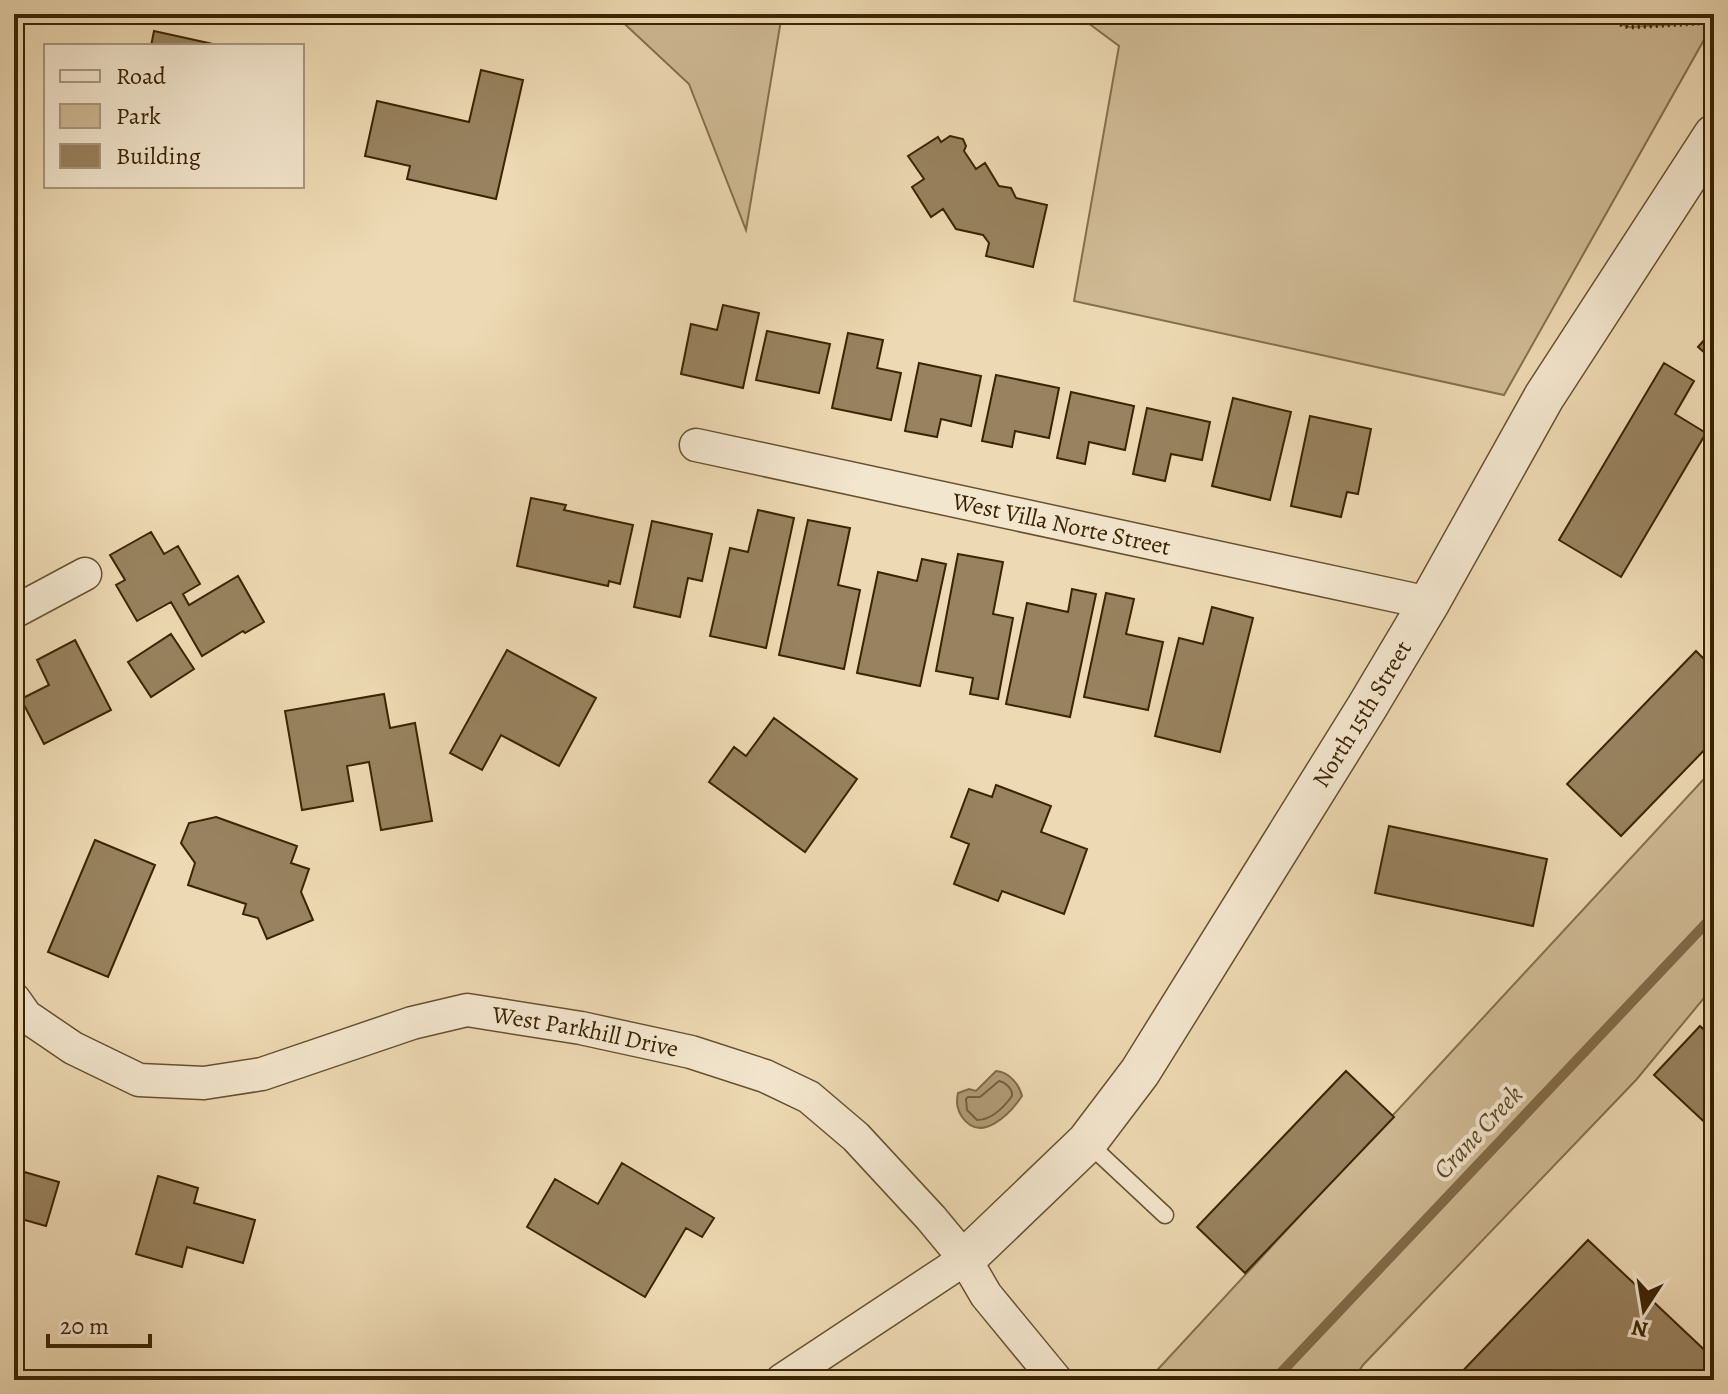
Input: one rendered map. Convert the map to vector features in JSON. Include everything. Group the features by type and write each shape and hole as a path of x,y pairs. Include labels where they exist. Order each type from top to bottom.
{"street":[{"name":"North 15th Street","path":"965,1259 1087,1142 1140,1072 1367,707 1544,397 1714,135"},
{"name":"West Villa Norte Street","path":"696,445 1429,603"},
{"path":"14,612 85,574"},
{"name":"West Parkhill Drive","path":"14,999 26,1016 73,1048 139,1080 204,1083 262,1074 412,1023 467,1010 581,1028 691,1052 765,1076 809,1097 856,1137 965,1259 986,1295 1056,1380"},
{"path":"782,1380 965,1259"}],"lane":[{"path":"1087,1142 1165,1215"}],"path":[{"path":"1592,14 1629,27 1714,22"}],"green space":[{"path":"614,14 782,14 746,230 689,84"},
{"path":"1076,14 1592,14 1629,27 1714,22 1504,395 1074,301 1119,46"},
{"path":"1714,768 1714,986 1636,1080 1363,1365 1353,1380 1148,1380"}],"water":[{"path":"996,1071 1013,1079 1022,1096 995,1123 978,1128 970,1125 959,1111 958,1093 969,1089 976,1091"}],"building":[{"path":"154,31 213,44 151,44"},
{"path":"481,70 523,80 496,199 407,179 410,166 365,156 377,101 469,122"},
{"path":"950,136 963,139 966,146 964,151 976,169 985,163 999,186 1011,188 1016,198 1047,205 1033,267 986,256 989,243 983,235 956,229 943,209 931,217 912,187 924,179 908,156 938,137 941,142"},
{"path":"723,305 759,313 743,388 681,374 691,324 717,330"},
{"path":"1714,329 1714,361 1698,347"},
{"path":"767,331 830,344 819,393 756,380"},
{"path":"848,333 883,340 877,368 901,373 891,420 832,408"},
{"path":"919,363 981,376 971,426 941,419 937,437 905,431"},
{"path":"1664,363 1694,381 1675,414 1706,433 1621,577 1559,540"},
{"path":"996,375 1059,388 1049,438 1015,431 1012,447 982,441"},
{"path":"1071,392 1134,406 1125,450 1089,442 1085,464 1057,458"},
{"path":"1233,398 1291,412 1270,500 1212,486"},
{"path":"1147,408 1210,422 1202,460 1171,454 1165,481 1133,474"},
{"path":"1310,416 1371,429 1358,494 1347,492 1341,517 1291,506"},
{"path":"531,498 566,505 564,510 633,525 620,584 609,581 608,586 517,566"},
{"path":"758,510 794,518 766,648 710,636 730,548 748,552"},
{"path":"808,520 850,528 838,585 860,590 844,669 779,655"},
{"path":"652,521 712,534 702,581 688,578 680,617 634,607"},
{"path":"151,532 164,554 178,546 200,584 183,594 189,605 238,576 264,622 202,656 171,602 137,621 116,585 125,580 110,555"},
{"path":"958,554 1003,562 993,614 1013,618 998,699 970,694 973,678 936,671"},
{"path":"922,559 946,564 920,686 857,673 878,572 917,581"},
{"path":"1072,589 1096,594 1070,717 1006,704 1027,603 1068,612"},
{"path":"1106,593 1134,599 1126,634 1163,642 1148,710 1084,697"},
{"path":"1212,607 1253,618 1220,752 1155,736 1179,638 1203,644"},
{"path":"171,634 194,669 151,697 128,662"},
{"path":"75,640 111,710 44,744 21,699 49,685 37,660"},
{"path":"507,650 596,698 559,766 501,735 482,770 450,753"},
{"path":"1696,651 1714,669 1714,740 1621,836 1567,784"},
{"path":"384,694 390,728 415,723 432,821 381,830 369,762 347,766 353,801 302,810 285,711"},
{"path":"774,718 857,779 805,852 709,782 734,747 746,756"},
{"path":"996,785 1051,806 1041,832 1087,849 1064,914 1002,891 998,901 954,884 969,844 951,837 969,789 992,797"},
{"path":"216,817 297,846 291,863 309,869 301,892 313,920 267,939 258,918 243,914 246,904 188,885 195,863 181,843 189,823"},
{"path":"1389,826 1547,859 1533,926 1375,893"},
{"path":"95,840 155,865 108,977 48,952"},
{"path":"1700,1026 1714,1039 1714,1131 1654,1075"},
{"path":"1346,1071 1394,1117 1245,1273 1197,1227"},
{"path":"622,1163 714,1218 702,1237 686,1228 645,1297 527,1227 555,1179 598,1204"},
{"path":"14,1169 59,1182 46,1226 14,1217"},
{"path":"158,1176 198,1188 194,1203 255,1220 243,1263 187,1247 182,1267 136,1254"},
{"path":"1588,1240 1714,1359 1714,1380 1454,1380"}],"waterway":[{"name":"Crane Creek","path":"1274,1380 1714,915"}]}
